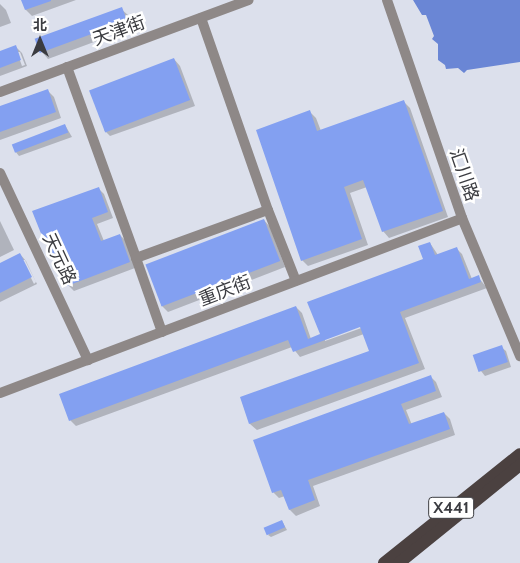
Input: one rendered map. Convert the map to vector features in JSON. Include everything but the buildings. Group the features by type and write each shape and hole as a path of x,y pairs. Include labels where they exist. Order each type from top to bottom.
{"main road":[{"name":"X441","path":"384,563 520,454"},
{"name":"X441","path":"399,563 520,465"}],"street":[{"name":"天津街","path":"0,92 249,0"},
{"name":"汇川路","path":"387,0 462,218 520,356"},
{"path":"201,18 268,210 296,281"},
{"path":"67,67 162,332"},
{"name":"天元路","path":"0,173 88,360"},
{"path":"136,258 268,210"},
{"name":"重庆街","path":"0,393 462,218"}],"water":[{"path":"413,0 520,0 520,62 467,70 464,73 458,68 446,69 445,65 438,60 438,44 432,39 434,36 426,15 422,15"}]}
